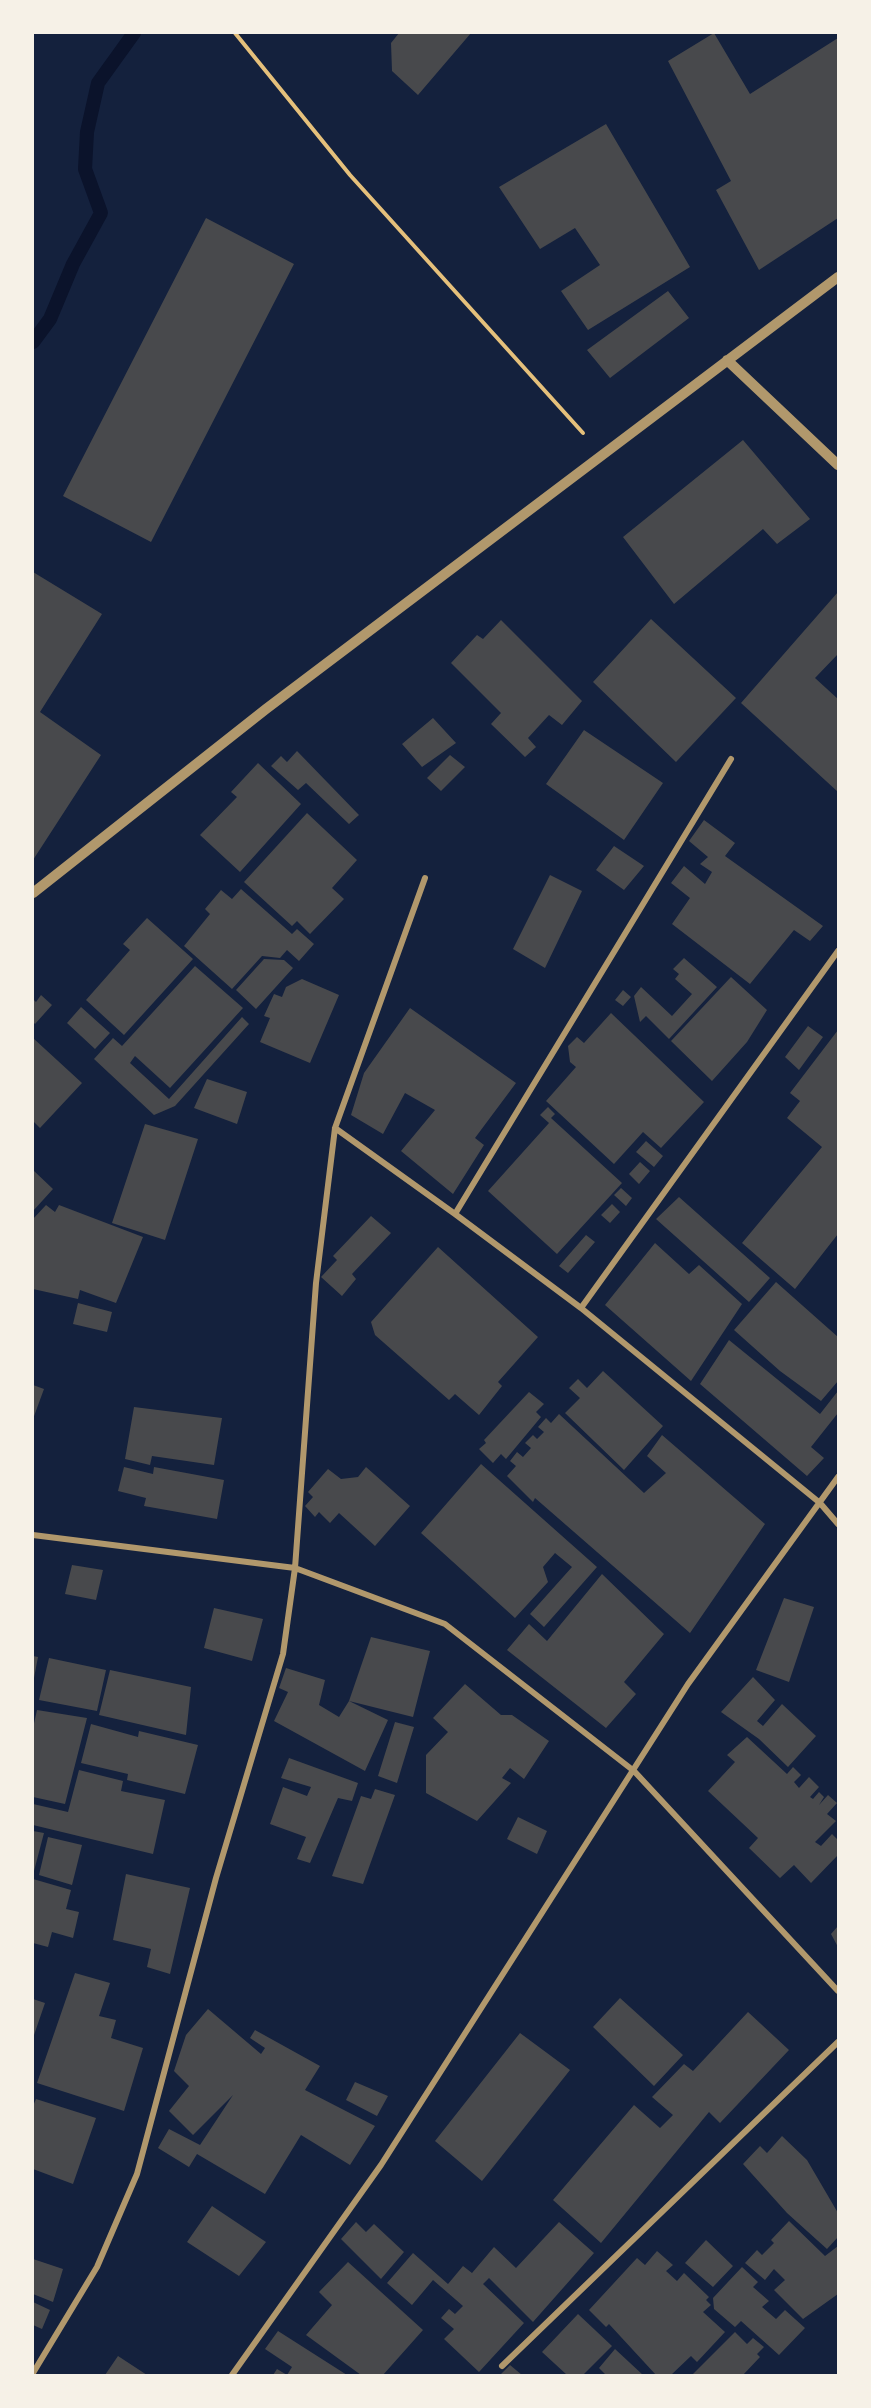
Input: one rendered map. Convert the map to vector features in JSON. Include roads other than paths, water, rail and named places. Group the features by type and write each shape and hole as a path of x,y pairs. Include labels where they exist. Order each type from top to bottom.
{"street":[{"path":"33,893 266,709 838,277"},
{"path":"727,360 838,465"},
{"path":"454,1214 731,759"},
{"path":"33,2373 97,2267 137,2174 216,1878 283,1654 295,1568 316,1283 334,1128 425,878"},
{"path":"581,1308 838,951"},
{"path":"334,1128 581,1308 820,1503 838,1524"},
{"path":"232,2375 381,2164 634,1772 688,1684 838,1477"},
{"path":"33,1535 295,1568 445,1624 634,1772 838,1991"},
{"path":"502,2366 838,2042"}],"waterway":[{"path":"33,342 50,319 73,264 101,213 85,169 87,132 98,83 134,33"}]}
